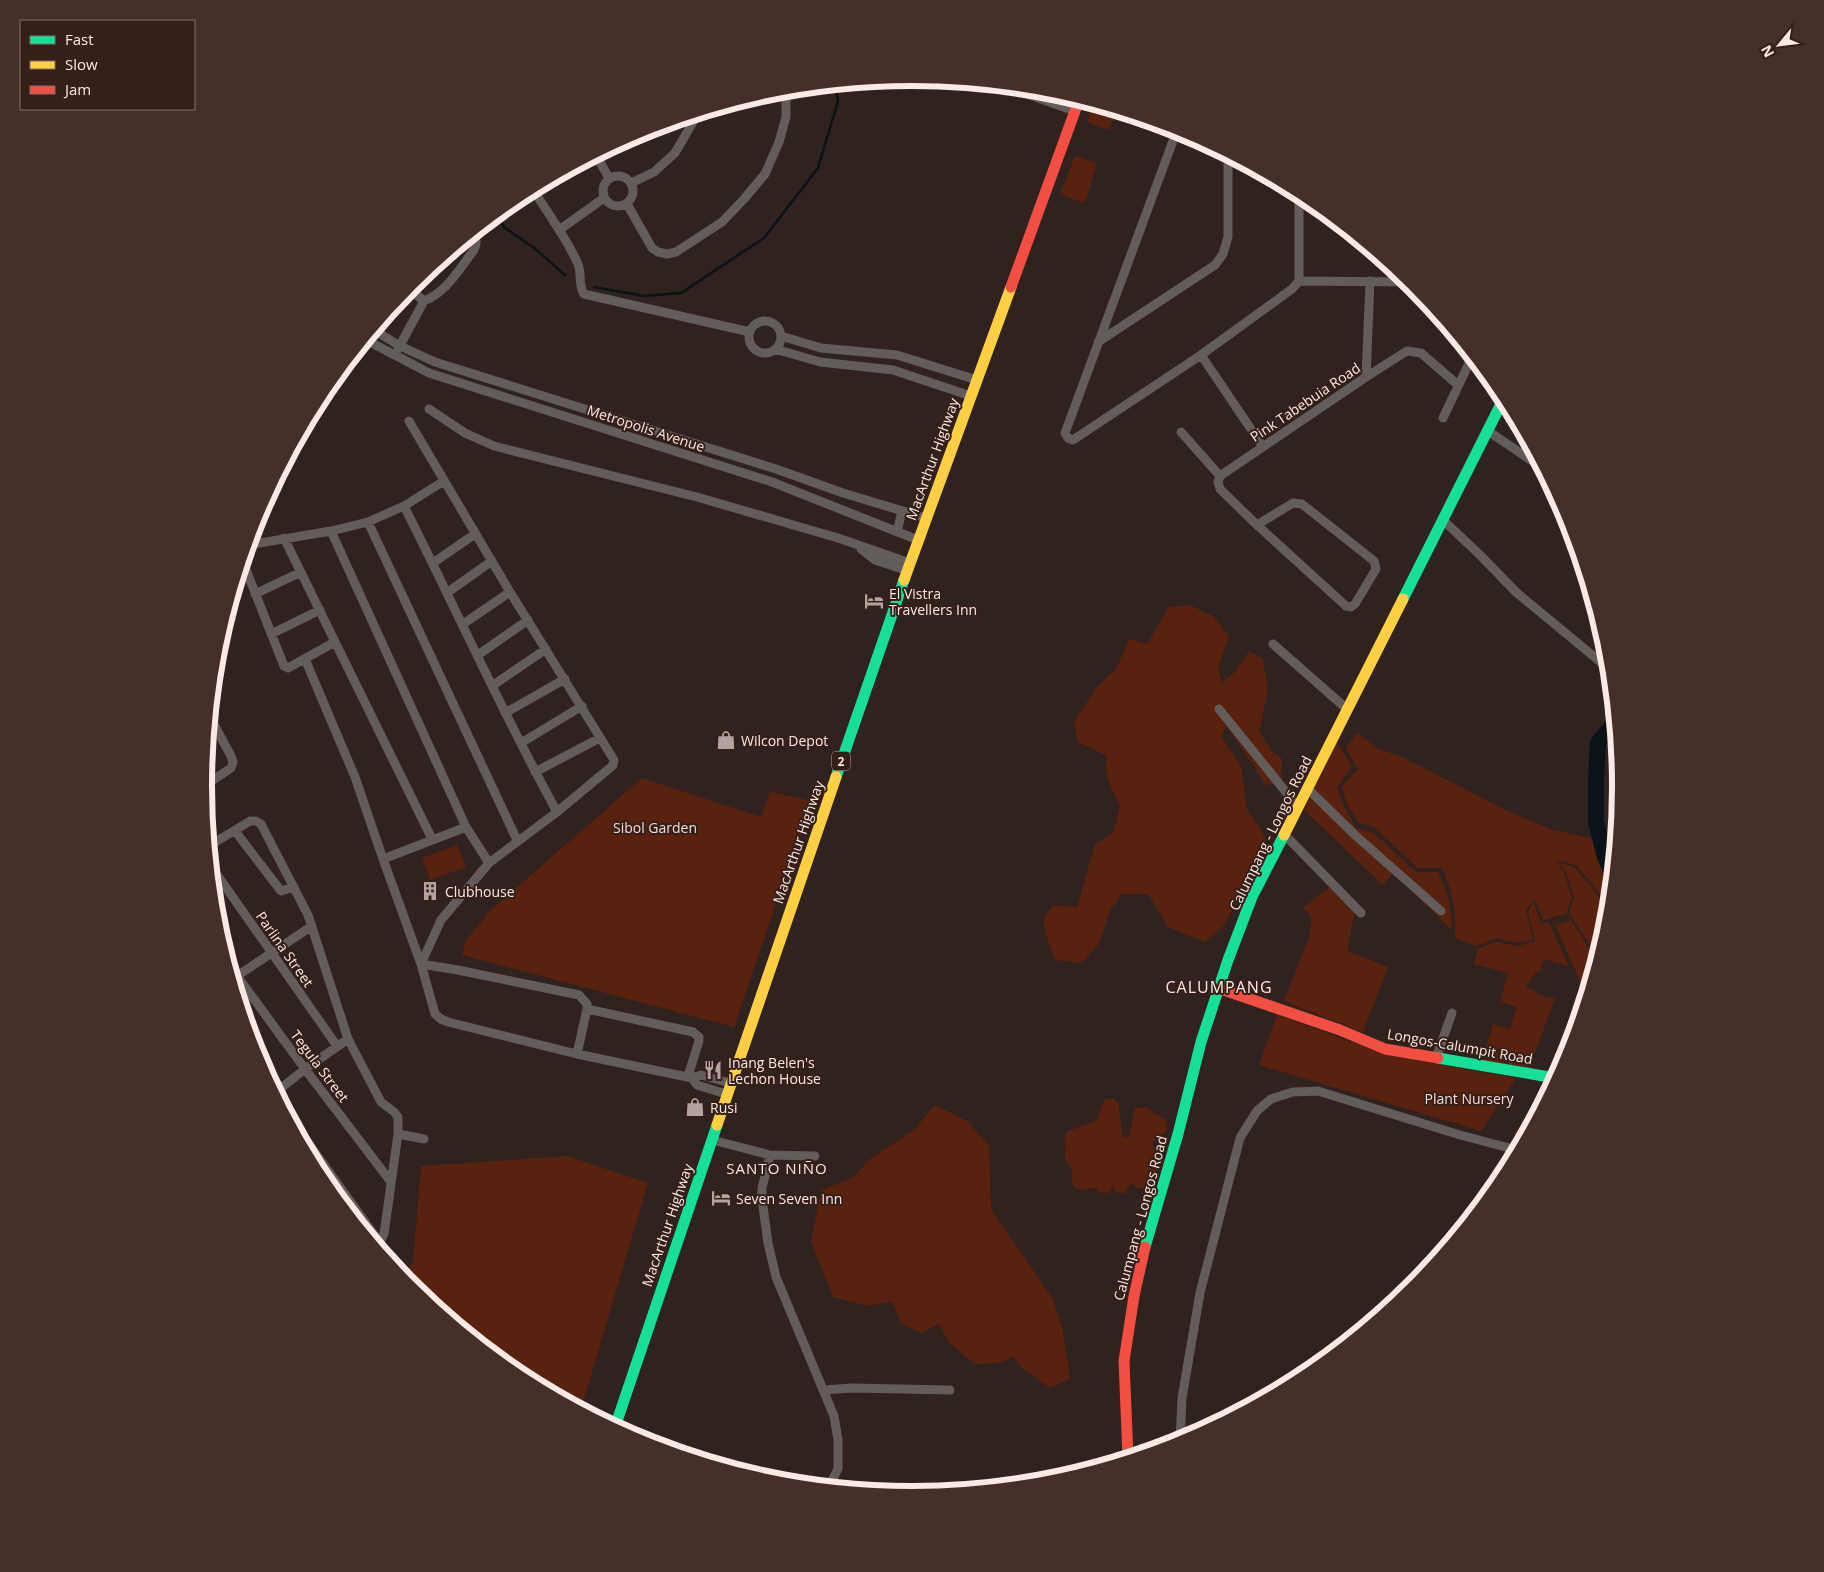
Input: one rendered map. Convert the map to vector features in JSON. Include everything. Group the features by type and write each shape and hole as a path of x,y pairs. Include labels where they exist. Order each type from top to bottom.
{"main road":[{"name":"MacArthur Highway","path":"617,1420 728,1089 918,540 1077,106"},
{"name":"Calumpang - Longos Road","path":"1128,1452 1124,1361 1132,1303 1145,1246 1178,1134 1201,1042 1218,988 1252,897 1444,521 1500,407"},
{"name":"Longos-Calumpit Road","path":"1218,988 1340,1030 1384,1049 1548,1077"}],"street":[{"path":"627,204 652,248 667,254 676,252 722,222 744,200 765,174 780,142 786,117 786,98"},
{"path":"1039,98 1075,111"},
{"path":"631,183 654,172 675,153 692,122"},
{"path":"1174,138 1065,433 1068,438 1073,440 1201,355 1292,289 1299,281 1299,203"},
{"path":"599,160 609,178"},
{"path":"1098,342 1215,265 1223,254 1228,236 1228,162"},
{"path":"616,175 621,176 631,183 634,190 627,204 617,207 604,198 603,188 609,178 616,175"},
{"path":"537,195 578,265 581,274 581,290 584,294 750,332"},
{"path":"559,230 604,198"},
{"path":"394,356 424,301 444,289 474,250 477,244 476,239"},
{"path":"1299,281 1397,282"},
{"path":"1366,377 1370,282"},
{"path":"415,293 424,301"},
{"path":"766,321 776,325 781,336 779,345 775,349 769,352 758,351 751,344 750,332 757,323 766,321"},
{"name":"Metropolis Avenue","path":"379,333 400,346 435,362 926,518"},
{"path":"781,336 821,348 897,355 977,380"},
{"name":"Metropolis Avenue","path":"371,343 429,373 772,482 918,540"},
{"path":"775,349 820,362 893,370 971,396"},
{"name":"Pink Tabebuia Road","path":"1220,476 1407,351 1421,354 1458,385"},
{"path":"893,370 897,355"},
{"path":"1201,355 1263,447"},
{"path":"1443,418 1469,363"},
{"path":"429,409 465,433 494,446 697,497 838,538 909,567"},
{"path":"410,422 510,592 614,760 613,765 557,812 517,840 489,863 441,920 421,964"},
{"path":"1488,431 1531,460"},
{"path":"1181,432 1220,476 1218,482 1220,489 1256,524 1346,606 1351,607 1355,604 1376,569 1374,561 1302,504 1293,503 1256,524"},
{"path":"256,543 331,531 368,522 404,506 444,481"},
{"path":"404,506 448,592 505,713 557,812"},
{"path":"897,532 902,511"},
{"path":"1444,521 1480,554 1517,593 1600,663"},
{"path":"368,522 517,840"},
{"path":"331,531 466,827 489,863"},
{"path":"433,562 475,534"},
{"path":"284,538 432,839"},
{"path":"448,592 492,561"},
{"path":"246,571 284,666 288,668 335,642"},
{"path":"255,594 301,572"},
{"path":"463,624 510,592"},
{"path":"271,634 320,610"},
{"path":"478,656 528,620"},
{"path":"1273,644 1348,710"},
{"path":"492,686 546,649"},
{"path":"305,660 355,777 382,859 421,964 436,1014 448,1022 577,1054 690,1077 701,1075 728,1089"},
{"path":"505,713 565,679"},
{"path":"521,743 582,706"},
{"path":"1219,708 1298,807"},
{"path":"212,781 231,768 233,762 215,728"},
{"path":"535,772 600,738"},
{"path":"1308,789 1355,835 1441,911"},
{"path":"215,843 250,821 256,821 261,824 312,926 348,1039 381,1102 398,1117 398,1134 384,1234 380,1240"},
{"path":"382,859 466,827"},
{"path":"235,830 280,891 294,887"},
{"path":"1284,834 1361,913"},
{"name":"Parlina Street","path":"218,876 337,1046"},
{"path":"238,975 312,926"},
{"path":"421,964 579,995 587,1004 587,1009 577,1054"},
{"name":"Tegula Street","path":"241,984 391,1182"},
{"path":"587,1009 693,1032 699,1037 700,1041 690,1077"},
{"path":"1436,1058 1452,1014"},
{"path":"281,1088 348,1039"},
{"path":"1180,1432 1182,1398 1200,1293 1240,1138 1257,1111 1271,1099 1293,1092 1318,1091 1460,1135 1510,1148"},
{"path":"398,1134 424,1139"},
{"path":"712,1140 770,1155 814,1156"},
{"path":"770,1155 762,1188 768,1243 776,1277 834,1416 838,1440 838,1469 832,1481"},
{"path":"824,1390 852,1388 950,1390"}],"green space":[{"path":"1092,110 1114,116 1109,130 1087,122"},
{"path":"1075,156 1097,163 1084,203 1060,194"},
{"path":"1190,605 1213,616 1229,636 1218,668 1222,683 1236,671 1249,651 1263,659 1268,691 1259,731 1271,750 1282,759 1281,783 1265,785 1226,726 1221,736 1241,766 1247,810 1261,829 1266,841 1245,888 1222,928 1205,942 1168,927 1148,894 1122,894 1111,909 1098,945 1081,963 1055,960 1046,935 1043,919 1053,905 1077,907 1095,844 1113,833 1120,806 1107,775 1107,756 1078,742 1074,722 1096,688 1116,669 1129,639 1147,644 1169,607"},
{"path":"1357,732 1378,749 1400,756 1506,810 1550,829 1609,843 1602,897 1576,865 1556,860 1564,873 1572,898 1566,914 1543,920 1535,900 1526,910 1533,939 1517,943 1496,938 1477,946 1455,938 1453,902 1442,868 1418,868 1374,827 1358,822 1347,804 1342,786 1358,769 1346,749"},
{"path":"1337,742 1352,767 1337,787 1343,805 1356,828 1374,833 1416,872 1438,872 1448,900 1452,930 1393,873 1383,885 1304,810"},
{"name":"Sibol Garden","path":"642,778 761,817 770,791 811,801 734,1027 462,955 466,940 492,909"},
{"path":"457,845 466,867 430,880 422,858"},
{"path":"1559,863 1574,867 1602,902 1592,949 1569,913 1574,898 1566,872"},
{"path":"1330,887 1355,911 1347,951 1388,967 1363,1032 1284,1001 1309,938 1312,918 1303,907"},
{"path":"1534,903 1541,924 1549,922 1569,967 1544,959 1540,972 1535,972 1526,987 1547,998 1555,998 1529,1069 1482,1061 1493,1024 1510,1029 1517,1007 1500,1002 1508,973 1474,964 1478,949 1494,942 1519,946 1535,941 1528,911"},
{"path":"1571,920 1591,952 1584,982 1580,981 1555,925"},
{"name":"Plant Nursery","path":"1277,1015 1390,1056 1516,1078 1481,1131 1259,1065"},
{"path":"1113,1098 1119,1104 1122,1136 1125,1138 1129,1136 1135,1108 1145,1107 1165,1119 1167,1131 1155,1139 1152,1144 1155,1151 1161,1157 1153,1183 1155,1186 1151,1190 1137,1187 1130,1183 1124,1194 1115,1191 1113,1186 1108,1193 1101,1193 1096,1188 1084,1190 1075,1188 1073,1184 1071,1177 1073,1170 1064,1158 1066,1132 1097,1120 1104,1100"},
{"path":"935,1105 967,1121 989,1145 991,1209 1053,1299 1063,1331 1070,1379 1050,1388 1020,1366 1013,1356 1001,1363 975,1364 949,1343 939,1324 921,1333 901,1323 892,1301 869,1306 833,1297 811,1242 821,1190 852,1178 870,1159 914,1130"},
{"path":"1526,1121 1518,1136 1513,1134"},
{"path":"567,1156 648,1183 583,1403 523,1368 486,1341 451,1312 408,1271 413,1262 421,1166"}],"waterway":[{"path":"594,287 644,296 681,293 764,238 818,168 838,101 837,91"},
{"path":"500,221 505,228 533,247 565,275"},
{"path":"1607,862 1596,822 1596,777 1598,743 1609,730"}],"traffic: fast":[{"path":"1403,599 1500,406"},
{"path":"836,777 904,580"},
{"path":"1145,1247 1178,1134 1201,1042 1228,960 1252,897 1284,835"},
{"path":"1438,1058 1548,1077"},
{"path":"617,1420 717,1125"}],"traffic: slow":[{"path":"904,580 1011,287"},
{"path":"1284,835 1403,599"},
{"path":"717,1125 836,777"}],"traffic: jam":[{"path":"1011,287 1077,106"},
{"path":"1218,988 1340,1030 1385,1049 1438,1058"},
{"path":"1128,1452 1124,1361 1134,1296 1145,1247"}],"place":[{"name":"El Vistra Travellers Inn","path":"874,601"},
{"name":"Wilcon Depot","path":"726,740"},
{"name":"Clubhouse","path":"430,891"},
{"name":"Inang Belen's Lechon House","path":"713,1070"},
{"name":"Rusi","path":"695,1107"},
{"name":"Seven Seven Inn","path":"721,1198"}],"district":[{"name":"CALUMPANG","path":"1219,987"},
{"name":"SANTO NIÑO","path":"777,1168"}]}
